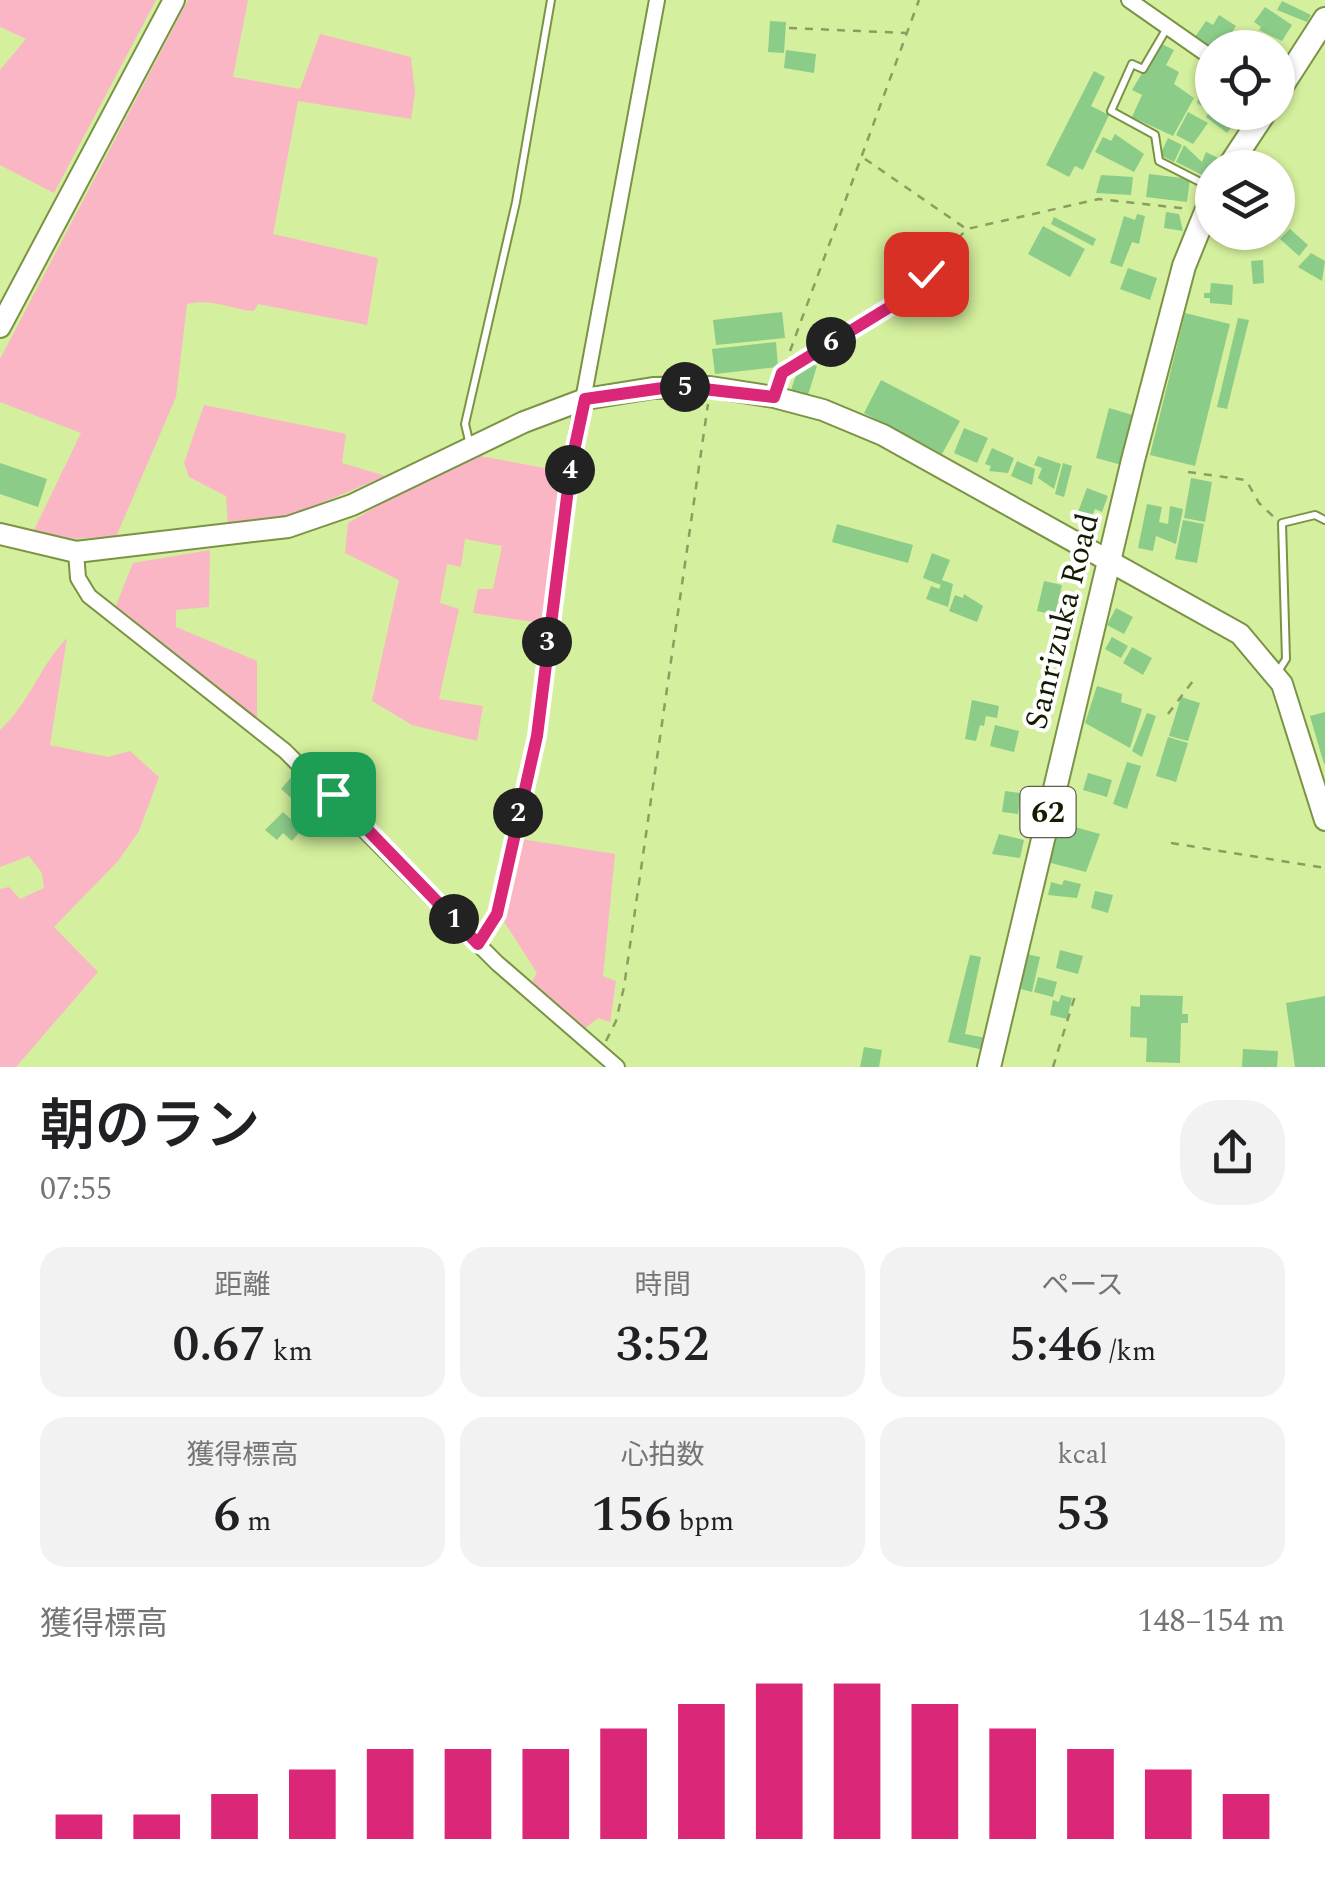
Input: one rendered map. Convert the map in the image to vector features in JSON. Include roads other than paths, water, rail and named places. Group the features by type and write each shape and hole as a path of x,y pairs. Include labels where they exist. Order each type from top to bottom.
{"main road":[{"path":"1295,66 1325,19"},
{"name":"Sanrizuka Road","path":"989,1067 1109,558 1184,266 1195,239"}],"street":[{"path":"0,328 174,0"},
{"path":"478,944 497,914 537,736 571,465 657,0"},
{"path":"1129,0 1195,46"},
{"path":"0,534 76,552 288,528 352,505 470,446 585,399 653,388 710,388 774,397 823,410 883,436 1240,634 1276,674 1325,820"},
{"path":"76,552 78,578 89,596 285,751 478,944 617,1067"}],"lane":[{"path":"470,446 465,424 516,202 551,0"},
{"path":"1167,27 1143,69 1132,64 1110,111 1155,134 1159,161 1195,179"},
{"path":"1276,674 1285,668 1286,660 1282,523 1315,514 1325,520"}]}
